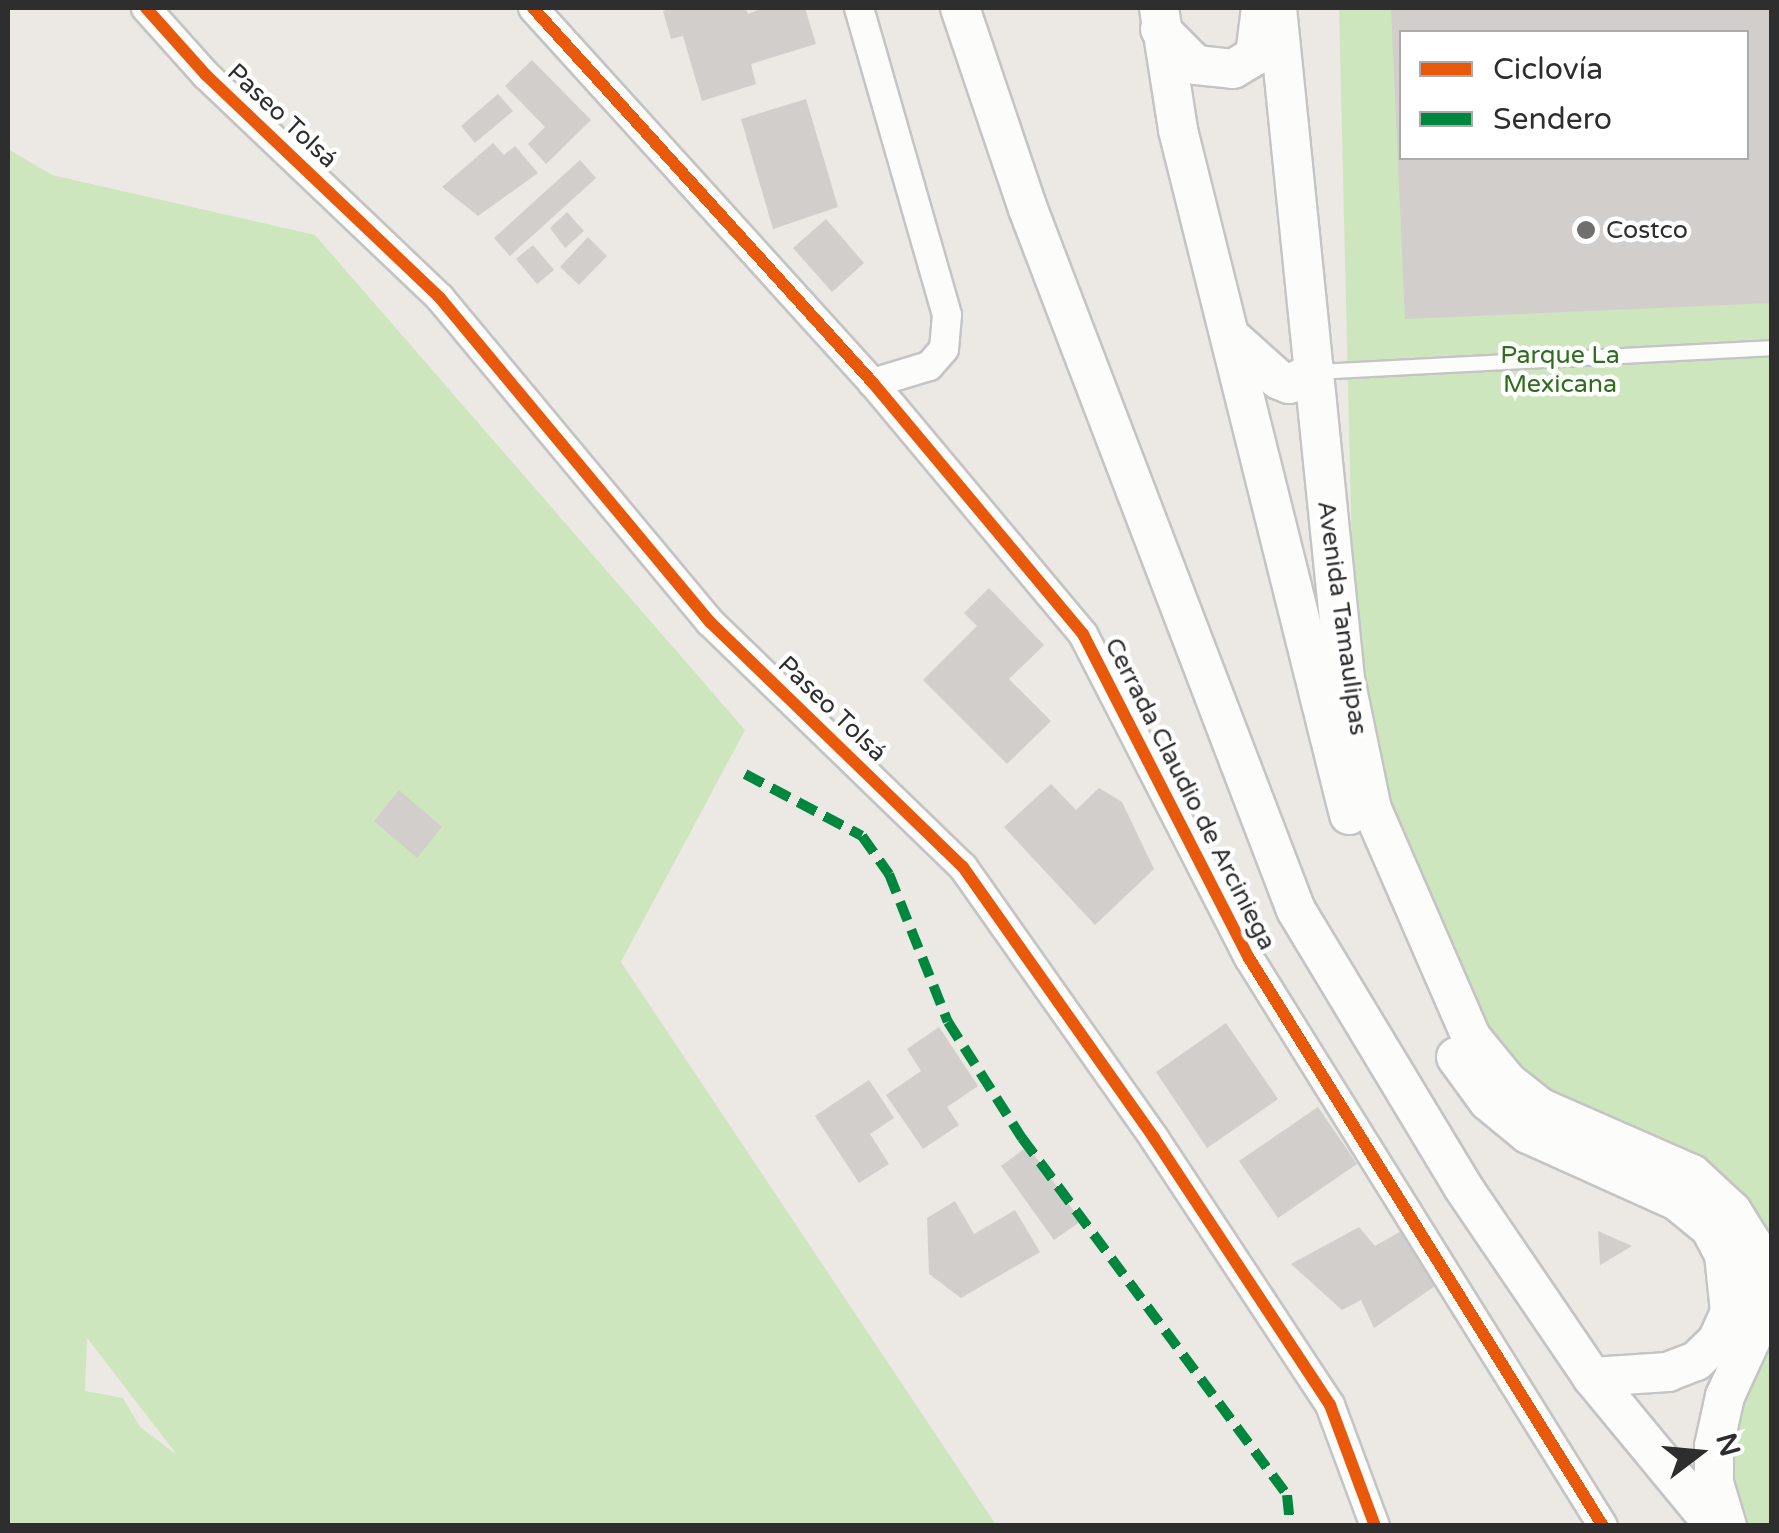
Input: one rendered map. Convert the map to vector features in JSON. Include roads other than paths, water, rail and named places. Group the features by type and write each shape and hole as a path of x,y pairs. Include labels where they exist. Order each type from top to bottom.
{"street":[{"name":"Paseo Tolsá","path":"146,8 206,75 440,298 710,622 963,866 1154,1138 1330,1404 1375,1526"},
{"path":"859,8 948,315 944,349 929,366 872,383"},
{"path":"960,8 1042,245 1296,910 1463,1187 1592,1377 1715,1526"},
{"path":"1160,18 1196,64 1233,69 1254,56 1261,8"},
{"name":"Avenida Tamaulipas","path":"1278,8 1345,680 1372,810 1471,1037 1506,1082 1541,1108 1692,1174 1732,1210 1752,1243 1762,1281 1760,1320 1726,1396 1714,1446 1714,1483 1727,1526"},
{"name":"Cerrada Claudio de Arciniega","path":"539,10 872,383 1082,634 1249,958 1603,1526"},
{"name":"Avenida Tamaulipas","path":"1160,18 1178,130 1350,818 1394,931 1452,1052 1488,1101 1528,1134 1677,1201 1710,1228 1724,1254 1730,1312 1717,1341 1696,1361 1668,1372 1592,1377"},
{"path":"1229,335 1279,380 1290,384 1315,372"}],"lane":[{"path":"1315,372 1772,348"}],"place":[{"name":"Costco","path":"1586,230"}],"park label":[{"name":"Parque La Mexicana","path":"1560,370"}]}
